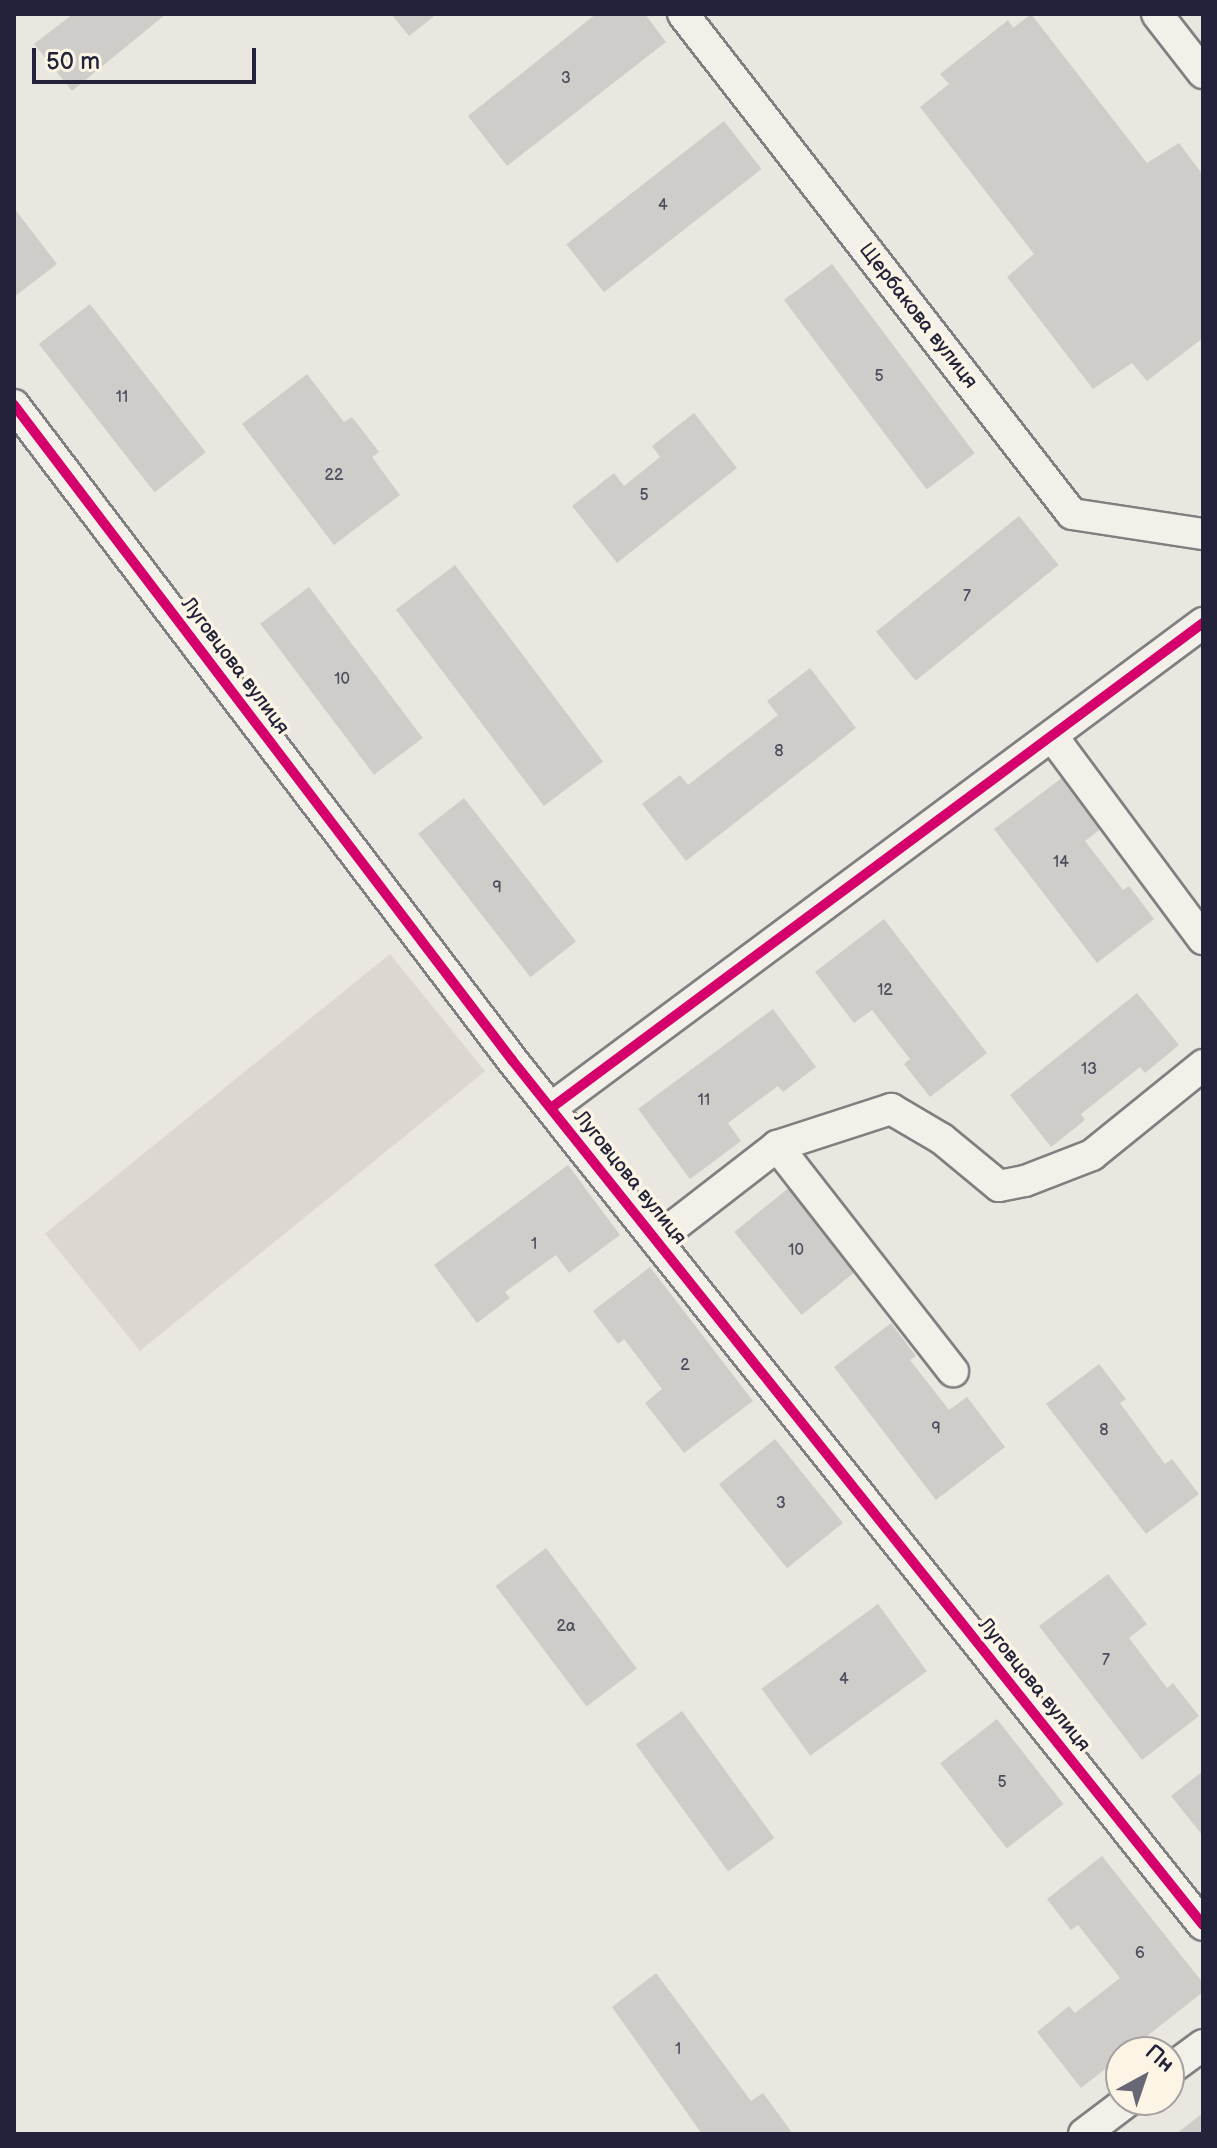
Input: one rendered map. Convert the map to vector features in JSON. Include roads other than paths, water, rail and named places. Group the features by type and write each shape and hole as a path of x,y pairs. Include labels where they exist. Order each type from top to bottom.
{"street":[{"name":"Щербакова вулиця","path":"683,14 1072,514 1203,534"},
{"path":"1157,14 1203,73"},
{"name":"Луговцова вулиця","path":"14,405 551,1108 1203,1925"},
{"path":"551,1108 1203,623"},
{"path":"1052,736 1203,939"},
{"path":"656,1240 777,1146 891,1109 942,1139 999,1186 1092,1155 1203,1065"},
{"path":"777,1146 953,1371"},
{"path":"1185,2058 1203,2045"},
{"path":"1084,2134 1108,2116"}]}
